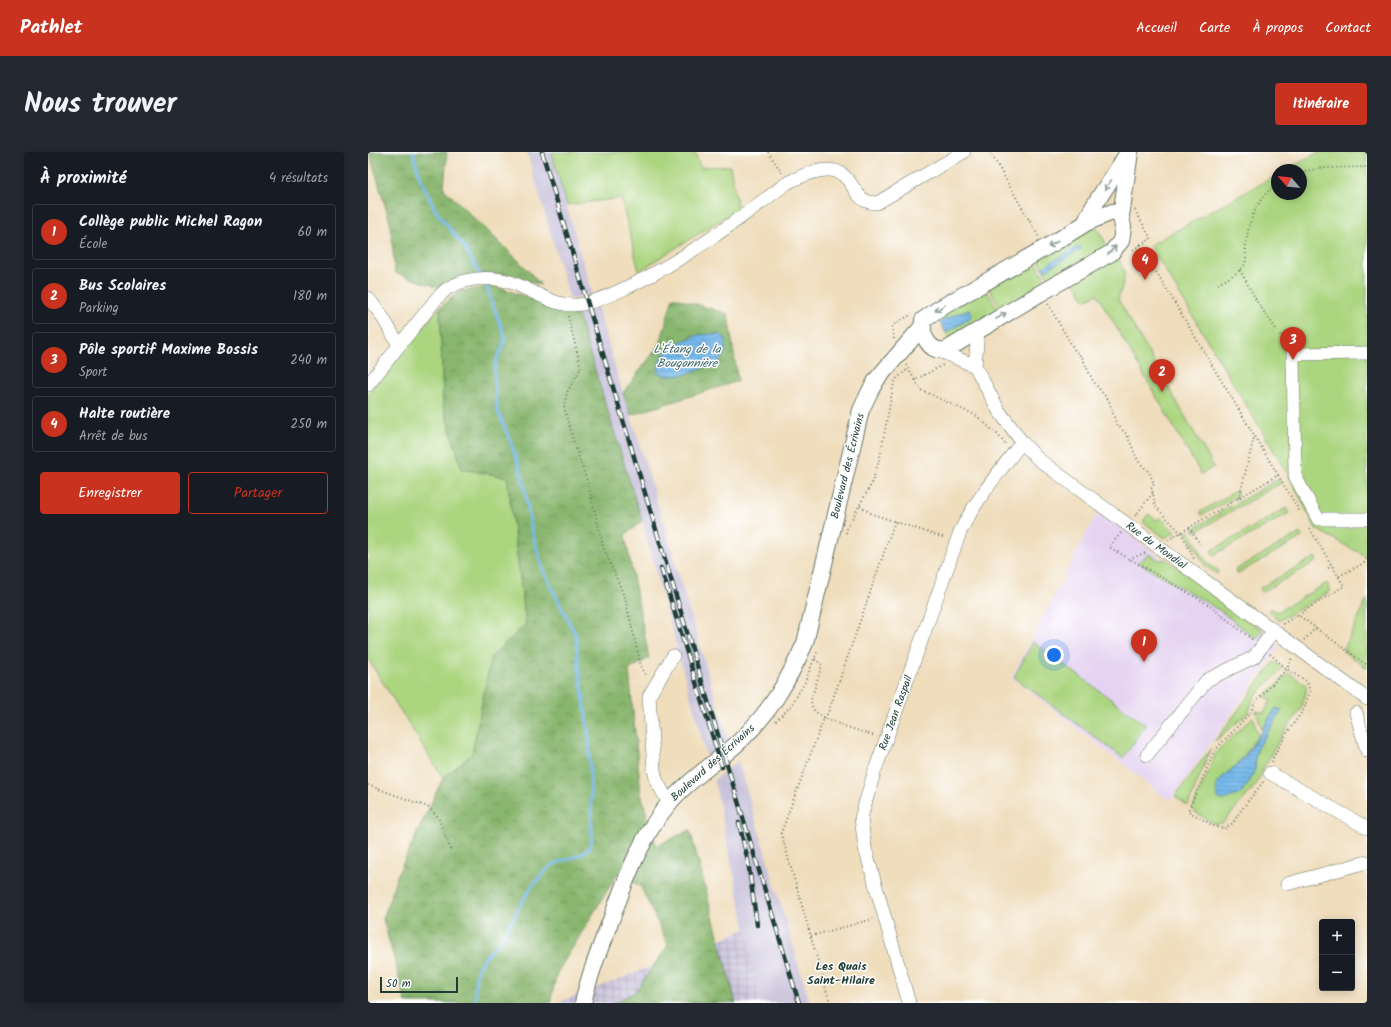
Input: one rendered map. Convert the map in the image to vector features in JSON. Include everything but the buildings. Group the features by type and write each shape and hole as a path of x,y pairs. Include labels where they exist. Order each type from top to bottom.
{"main road":[{"path":"896,363 906,353 939,353 946,350 1111,253 1120,241 1123,227 1126,210 1129,152"},
{"path":"1086,223 1090,211 1119,170 1129,152"},
{"name":"Boulevard des Écrivains","path":"583,1003 600,947 635,857 648,833 669,803 693,779 740,741 757,724 774,703 794,667 805,643 861,410 877,379 896,363 922,327 923,320 937,310 1057,242 1086,223 1112,212 1126,210"},
{"path":"922,327 925,339 939,353"}],"street":[{"path":"368,385 436,298 450,287 464,282 495,278 516,284 548,299 566,305 582,304 611,296 654,274 714,237 787,183 809,174 822,171 836,172 843,175 864,201 877,203 964,152"},
{"path":"368,298 380,313 399,345"},
{"path":"939,353 975,366 978,330"},
{"path":"1367,353 1293,354 1295,476 1318,519 1367,519"},
{"name":"Rue du Mondial","path":"975,366 999,411 1022,442 1038,459 1116,517 1278,628 1297,647 1367,699"},
{"name":"Rue Jean Raspail","path":"909,1003 865,848 861,818 874,773 960,532 970,513 984,492 1022,442"},
{"path":"1147,755 1208,680 1254,657 1278,628"},
{"path":"669,803 658,782 654,770 649,696 673,656"},
{"path":"1356,713 1367,751"},
{"path":"1270,773 1364,822"},
{"path":"1287,884 1367,862"}],"path":[{"path":"768,152 787,183"},
{"path":"990,152 1041,240"},
{"path":"1307,171 1322,168 1367,167"},
{"path":"1218,284 1240,270 1245,264 1247,233 1255,208 1271,187"},
{"path":"1126,210 1151,239 1133,250"},
{"path":"1140,245 1301,514"},
{"path":"1240,270 1256,300 1293,354"},
{"path":"1046,300 1075,351 1082,357 1093,381 1109,401 1116,423 1127,435 1138,461 1149,472 1154,484 1151,489 1155,506 1180,532 1194,559"},
{"path":"566,305 581,368 567,392 564,407 588,484 604,549 625,598 641,666 653,688"},
{"path":"915,380 939,353"},
{"path":"896,363 915,380 921,390 977,416 998,435 1005,444"},
{"path":"1239,498 1254,436"},
{"path":"1171,545 1166,541 1278,475"},
{"path":"1134,518 1153,493"},
{"path":"859,506 872,514 946,539"},
{"path":"830,1003 781,834 824,718 828,713 895,521"},
{"path":"1189,527 1200,544"},
{"path":"1278,628 1344,586 1309,527"},
{"path":"1109,547 1206,603 1262,647 1287,669 1307,682 1310,691 1304,709 1287,733 1273,758 1270,773 1233,823 1224,829 1214,826 1188,811 1215,750 1251,712 1255,702 1287,669 1297,647 1316,628"},
{"path":"1339,576 1364,563 1367,557"},
{"path":"1328,568 1332,566"},
{"path":"1298,615 1367,665"},
{"path":"815,659 822,665 811,700 811,705 816,712 824,718 876,737"},
{"path":"368,785 428,807 438,818 450,851"},
{"path":"811,936 874,919"}],"shaded area":[{"path":"527,152 551,152 592,293 570,300"},
{"path":"597,306 728,740 707,757 642,521 577,312"},
{"path":"1098,511 1280,646 1170,801 1012,677"},
{"path":"738,761 810,1003 761,1003 714,780"},
{"path":"764,922 788,1003 558,1003"}],"green space":[{"path":"369,152 447,152 444,189 527,269 541,285 504,274 469,275 437,287 395,273 390,222"},
{"path":"551,152 695,152 700,167 730,166 738,209 639,271 621,198 567,205"},
{"path":"1319,152 1367,152 1367,557 1316,529 1289,476 1150,245 1271,178 1271,200 1307,200 1307,164 1297,164"},
{"path":"1095,225 1108,247 1050,281 1038,259"},
{"path":"1115,254 1124,272 1124,280 1118,299 1214,467 1201,474 1097,294 1085,300 1073,279"},
{"path":"1035,261 1047,282 1001,309 989,288"},
{"path":"496,286 577,312 642,521 625,535 649,658 629,670 641,794 656,846 690,830 736,1003 614,1003 635,992 668,945 641,887 618,873 557,973 550,1003 406,1003 383,919 397,876 443,778 472,754 491,657 526,624 507,477 462,469 443,406 440,307 460,291"},
{"path":"986,289 998,310 950,339 946,333 969,319 970,310 956,314 940,322 937,318"},
{"path":"673,297 728,314 738,381 631,415 623,393 660,344"},
{"path":"440,307 443,406 462,469 507,477 526,624 491,657 472,754 443,778 368,659 368,393"},
{"path":"1279,479 1281,483 1237,508 1235,504"},
{"path":"1237,490 1237,496 1202,515 1200,512"},
{"path":"1233,505 1235,509 1195,532 1193,529"},
{"path":"1286,508 1289,513 1214,555 1211,551"},
{"path":"1148,514 1157,520 1160,517 1175,532 1165,538 1143,522"},
{"path":"1189,531 1207,563 1219,571 1217,574 1205,566 1186,532"},
{"path":"1300,533 1302,537 1237,574 1235,570"},
{"path":"1149,554 1159,560 1166,559 1263,630 1256,639 1222,612 1138,562"},
{"path":"1315,557 1317,561 1262,592 1260,588"},
{"path":"1327,583 1331,591 1280,620 1269,612 1271,608 1277,612"},
{"path":"1367,599 1367,668 1343,651"},
{"path":"1033,642 1146,725 1123,758 1014,677"},
{"path":"1274,662 1283,668 1254,697 1248,713 1215,741"},
{"path":"1289,673 1306,685 1306,693 1301,709 1284,732 1265,765 1256,785 1223,823 1215,824 1192,809 1217,751 1253,717 1258,736 1237,765 1223,776 1255,769 1255,755 1259,746 1282,710 1276,708 1262,730 1256,711 1264,713 1271,700 1264,696"},
{"path":"1211,748 1188,806 1175,796"}],"water":[{"path":"1079,246 1081,249 1045,271 1043,267"},
{"path":"970,310 972,313 970,318 946,333 940,322 956,314"},
{"name":"L'Étang de la Bougonnière","path":"719,334 726,339 725,352 722,359 717,363 683,375 665,376 658,371 659,363 669,346 698,335"},
{"path":"1276,708 1282,710 1259,746 1255,755 1255,769 1250,781 1240,794 1224,800 1219,799 1216,790 1220,781 1243,758"}],"waterway":[{"path":"413,152 420,178 435,210 465,248 480,275"},
{"path":"475,1003 475,986 479,965 503,936 534,884 554,864 585,852 591,843 592,836 589,737 576,636 543,570 531,528 523,479 510,440 497,409 494,372 496,361 503,346 505,337 486,286"}],"railway":[{"path":"542,152 799,1003"},
{"path":"661,568 722,767"},
{"path":"739,823 748,861 757,925"}],"place":[{"name":"Halte routière","path":"1145,280"},
{"name":"Pôle sportif Maxime Bossis","path":"1293,360"},
{"name":"Bus Scolaires","path":"1162,392"},
{"name":"Collège public Michel Ragon","path":"1144,662"}],"district":[{"name":"Les Quais Saint-Hilaire","path":"841,973"}]}
